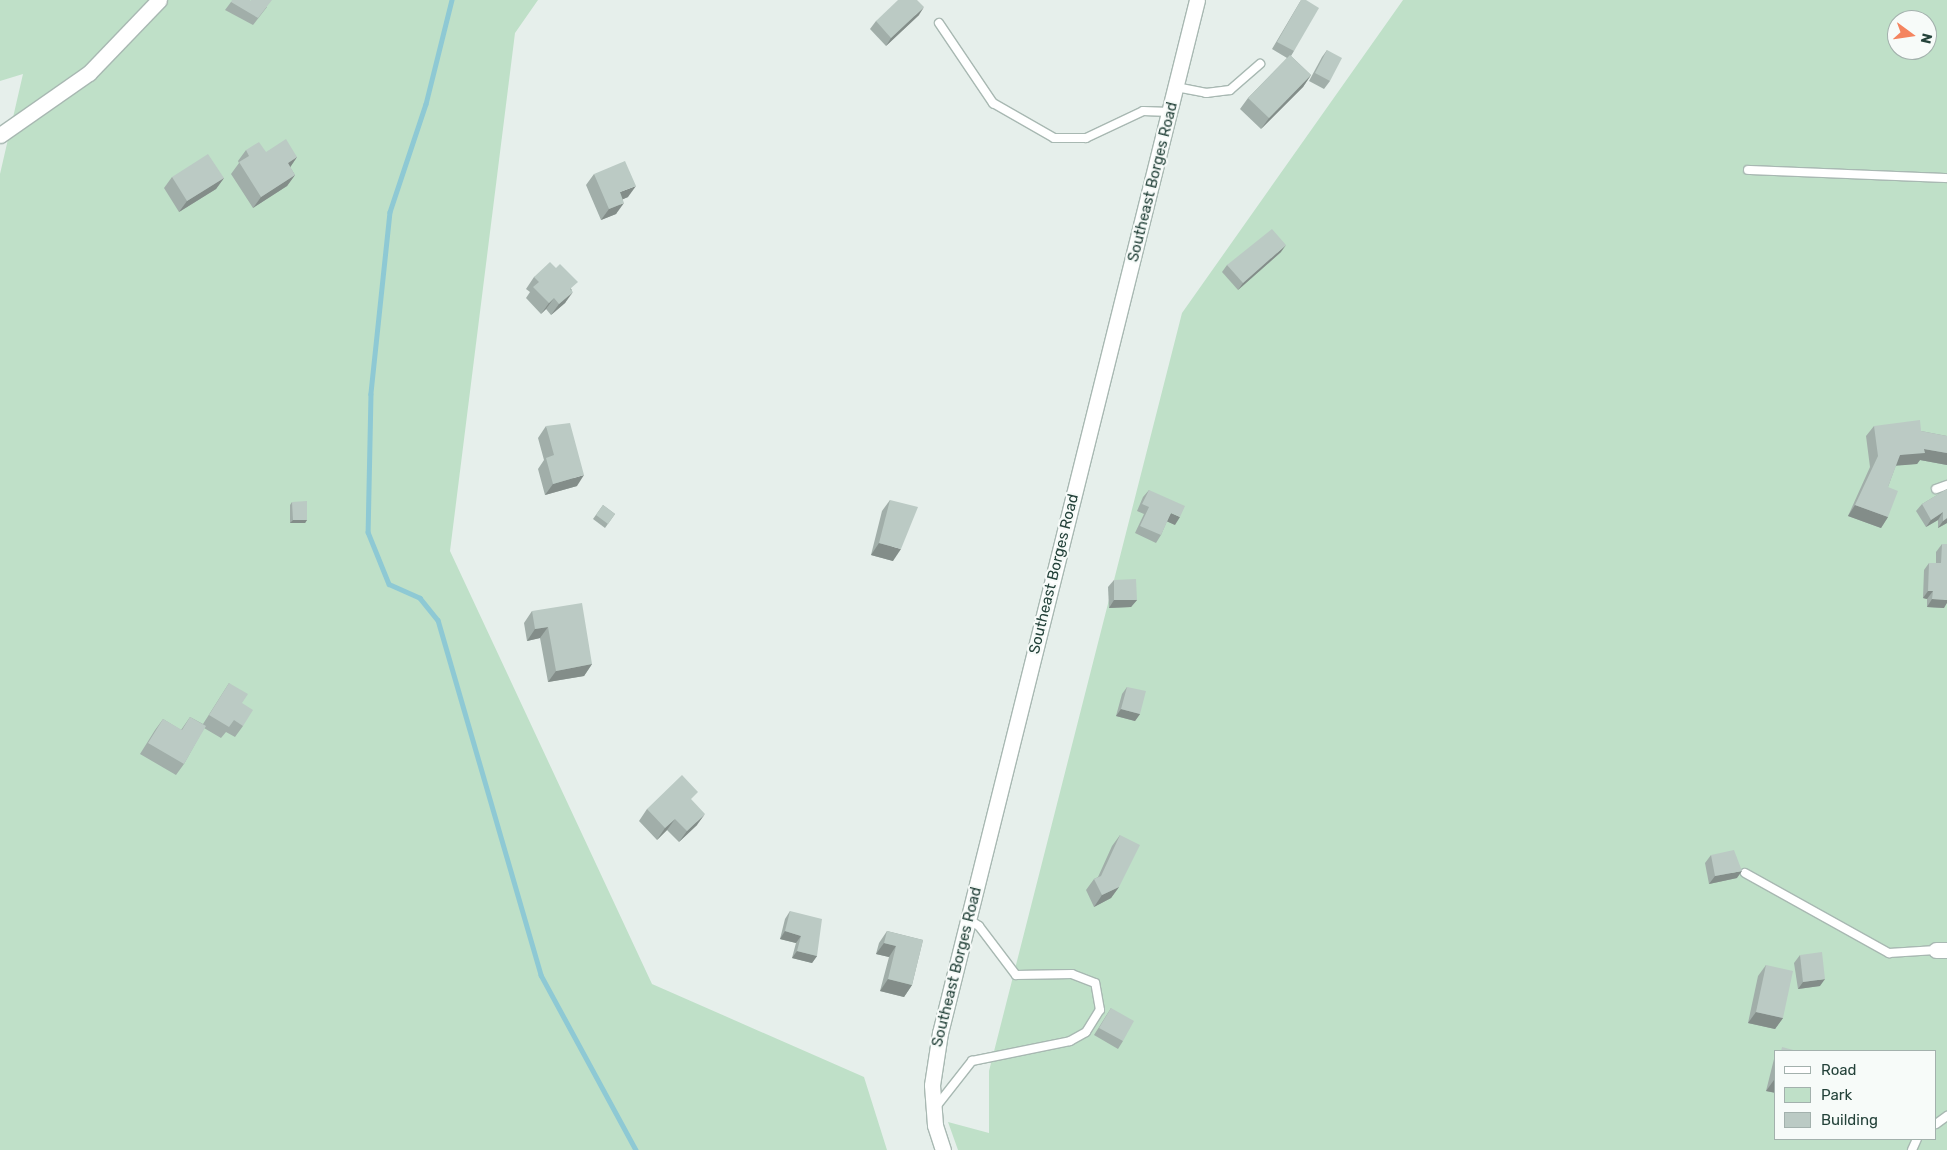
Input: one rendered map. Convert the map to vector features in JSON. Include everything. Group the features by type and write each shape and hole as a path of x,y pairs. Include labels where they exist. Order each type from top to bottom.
{"street":[{"path":"0,136 89,73 159,0"},
{"name":"Southeast Borges Road","path":"943,1150 932,1112 935,1059 968,919 1197,0"}],"lane":[{"path":"939,23 994,103 1054,138 1086,138 1143,111 1170,112"},
{"path":"1176,86 1206,93 1230,90 1260,64"},
{"path":"1748,170 1947,178"},
{"path":"1936,489 1947,485"},
{"path":"1745,873 1889,953 1942,950"},
{"path":"932,1112 972,1061 1070,1041 1086,1032 1100,1010 1095,983 1072,974 1016,975 979,926 968,919"}],"green space":[{"path":"0,0 538,0 515,33 450,551 652,984 864,1077 887,1150 0,1150 0,174 23,74 0,81"},
{"path":"1403,0 1947,0 1947,1150 958,1150 948,1122 989,1133 989,1071 1182,313"}],"building":[{"path":"232,0 272,0 258,18 231,2"},
{"path":"898,0 917,0 924,7 891,38 876,21"},
{"path":"1301,0 1306,0 1319,8 1294,51 1277,42"},
{"path":"1327,50 1342,58 1330,81 1315,73"},
{"path":"1290,55 1311,75 1269,118 1248,98"},
{"path":"286,139 297,157 288,163 295,175 261,197 239,162 249,156 246,150 259,142 266,152"},
{"path":"208,154 224,178 187,201 172,177"},
{"path":"625,161 636,186 620,192 624,203 609,209 594,174"},
{"path":"1272,229 1286,245 1243,283 1227,265"},
{"path":"550,262 556,268 560,264 578,282 570,289 573,292 559,304 554,298 549,303 533,287 539,282 534,277"},
{"path":"1920,420 1921,431 1947,436 1947,453 1924,449 1925,453 1900,455 1888,487 1898,491 1888,517 1855,505 1878,456 1874,426"},
{"path":"570,423 584,475 553,484 546,458 554,455 546,426"},
{"path":"1947,489 1947,518 1943,521 1943,512 1931,520 1922,504"},
{"path":"1149,490 1185,506 1180,517 1171,513 1161,535 1140,526 1149,507 1142,504"},
{"path":"890,500 918,507 901,549 879,543"},
{"path":"307,501 307,520 293,520 292,502"},
{"path":"603,505 615,514 608,524 596,515"},
{"path":"1942,544 1947,544 1947,600 1932,599 1933,591 1928,591 1929,563 1941,563"},
{"path":"1136,579 1137,600 1114,600 1114,580"},
{"path":"582,603 592,664 556,671 548,627 535,629 532,611"},
{"path":"229,683 248,694 242,703 253,710 243,726 234,720 229,727 209,715"},
{"path":"1127,687 1146,691 1140,714 1121,709"},
{"path":"190,717 206,726 184,764 148,743 163,719 182,730"},
{"path":"682,775 698,792 691,799 705,814 687,831 675,819 665,828 647,809"},
{"path":"1120,835 1140,845 1119,887 1102,895 1094,879 1101,876"},
{"path":"1734,850 1742,871 1715,876 1711,855"},
{"path":"790,911 822,919 817,956 797,951 801,936 785,931"},
{"path":"887,931 923,940 912,985 888,979 896,946 884,943"},
{"path":"1822,952 1825,979 1803,982 1800,955"},
{"path":"1766,965 1793,971 1783,1018 1756,1012"},
{"path":"1111,1008 1134,1021 1123,1041 1099,1028"},
{"path":"1782,1047 1793,1050 1781,1050"}],"waterway":[{"path":"452,0 426,104 390,212 371,394 368,532 389,584 420,598 438,620 541,975 636,1150"}]}
